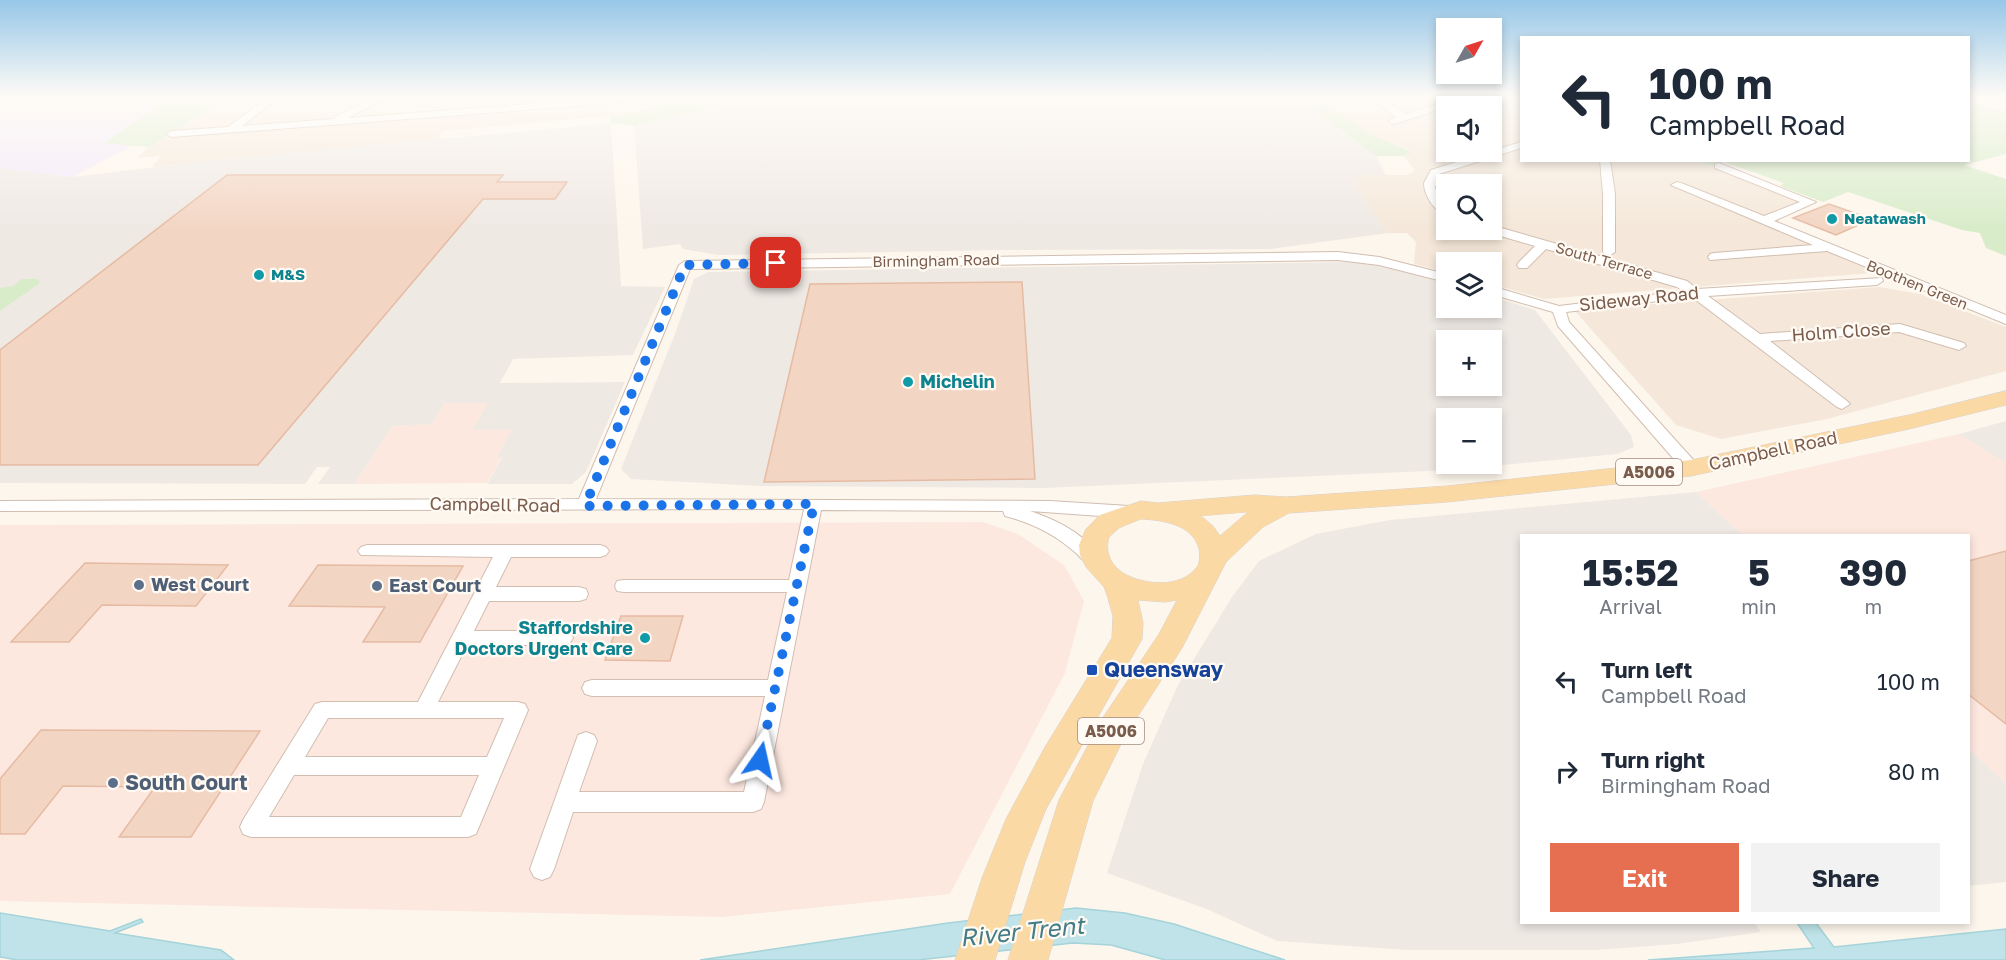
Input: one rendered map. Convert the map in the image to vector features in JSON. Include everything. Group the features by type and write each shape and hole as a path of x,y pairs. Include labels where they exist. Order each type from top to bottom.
{"main road":[{"name":"Campbell Road","path":"1160,511 1254,503 1286,506 1447,494 1691,468 1909,422 2006,398"},
{"name":"Campbell Road","path":"1209,568 1258,517 1268,511 1286,506"},
{"path":"1160,511 1177,515 1197,526 1209,539 1209,568 1197,583 1175,591 1154,592 1132,588 1108,574 1092,549 1095,535 1112,518 1129,512 1160,511"},
{"name":"A5006","path":"1028,960 1076,800 1113,728 1171,640 1209,568"},
{"name":"A5006","path":"975,960 994,893 1019,830 1053,762 1127,639 1130,628 1129,614 1108,574"}],"street":[{"path":"1436,200 1429,180 1435,172 1520,145"},
{"path":"1605,162 1609,194 1609,252"},
{"path":"1719,166 1810,202 1764,221"},
{"name":"Boothen Green","path":"1677,185 2006,320"},
{"name":"South Terrace","path":"1502,231 1672,280 1696,293 1842,405"},
{"name":"South Terrace","path":"1523,265 1544,244"},
{"name":"Boothen Green","path":"1713,257 1828,248"},
{"name":"Birmingham Road","path":"585,506 685,265 1338,256 1379,261 1436,275"},
{"name":"Sideway Road","path":"1691,468 1563,323 1559,310 1568,307 1696,293 1854,284 1874,288"},
{"path":"1502,293 1559,310"},
{"name":"Holm Close","path":"1757,338 1900,328 1959,346"},
{"name":"Campbell Road","path":"0,506 316,503 585,506 814,504 1050,506 1129,512"},
{"path":"565,802 753,802 814,504"},
{"name":"Campbell Road","path":"990,507 1024,514 1056,527 1080,545 1108,574"},
{"path":"367,550 600,551"},
{"path":"424,710 505,551"},
{"path":"624,586 797,586"},
{"path":"483,594 579,594"},
{"path":"461,638 563,638"},
{"path":"592,688 775,688"},
{"path":"322,710 424,710 518,710 468,827 252,827 322,710"},
{"path":"542,869 586,741"},
{"path":"288,766 494,766"}],"shaded area":[{"path":"0,141 108,141 106,142 133,145 72,177 0,168"},
{"path":"156,141 420,141 152,167 161,156 137,158"},
{"path":"421,141 612,141 621,286 665,287 633,355 513,359 500,383 625,382 586,472 572,484 487,484 502,458 497,457 512,430 473,430 488,403 445,403 432,424 392,426 355,484 318,484 330,467 317,467 305,484 0,483 0,168 72,177 226,159"},
{"path":"635,141 1356,141 1376,156 1386,175 1363,175 1354,184 1388,233 1270,249 1002,250 719,255 683,249 680,244 643,249"},
{"path":"1386,141 1436,141 1436,162 1502,162 1502,141 1520,141 1520,162 1701,162 1801,202 1758,220 1885,272 1544,299 1502,287 1502,252 1436,252 1436,270 1414,264 1416,242 1407,233 1388,233 1354,184 1363,175 1407,175 1415,170 1403,156 1412,151"},
{"path":"1351,262 1379,266 1436,280 1436,318 1502,318 1502,300 1535,310 1631,435 1634,447 1617,454 1502,465 1502,408 1436,408 1436,471 1044,488 759,486 631,479 621,469 675,334 694,279 708,272"},
{"path":"1879,287 1920,294 2006,327 2006,371 1827,419 1721,439 1676,425 1574,310"},
{"path":"445,403 489,403 473,430 512,430 498,457 502,457 487,483 355,484 392,426 432,424"},
{"path":"2006,421 2006,463 1959,434"},
{"path":"1959,434 2006,463 2006,784 1970,750 1970,534 1741,534 1696,492"},
{"path":"1696,492 1741,534 1520,534 1520,924 1755,924 1761,932 1677,944 1597,950 1408,950 1277,941 1209,910 1107,873 1143,764 1178,685 1232,597 1259,561 1316,534 1390,520"},
{"path":"983,522 1018,534 1064,565 1084,601 1065,673 950,894 722,917 0,901 0,525"},
{"path":"1970,750 2006,784 2006,882 1970,886"}],"green space":[{"path":"108,141 159,141 149,147 105,143"},
{"path":"1356,141 1385,141 1412,152 1403,156 1376,156"},
{"path":"1970,141 2006,141 2006,154 1964,165 2006,179 2006,256 1986,248 1980,233 1962,230 1848,192 1823,202 1780,186 1784,183 1724,162 1970,162"},
{"path":"1701,162 1724,162 1715,167"},
{"path":"22,279 37,279 40,283 0,311 0,288 13,286"}],"water":[{"name":"River Trent","path":"1076,908 1125,913 1174,924 1285,960 1165,960 1111,945 1073,943 918,960 700,960 948,923"},
{"path":"0,913 110,931 141,919 143,922 115,933 221,950 234,960 18,960 0,957"},
{"path":"1798,924 1817,924 1834,947 2006,929 2006,960 1648,960 1814,948"}],"building":[{"name":"M&S","path":"227,175 503,175 497,182 567,182 555,199 483,199 258,465 0,465 0,350"},
{"name":"Neatawash","path":"1829,204 1872,219 1836,235 1793,218"},
{"name":"Michelin","path":"1022,282 1035,479 764,482 810,284"},
{"path":"2006,551 2006,724 1970,696 1970,560"},
{"name":"West Court","path":"85,563 228,565 196,606 102,605 69,642 11,642"},
{"name":"East Court","path":"318,565 463,566 420,642 363,642 385,607 289,606"},
{"name":"Staffordshire Doctors Urgent Care","path":"621,616 683,616 670,661 605,660"},
{"name":"South Court","path":"41,730 260,731 191,837 119,837 155,787 63,786 25,834 0,834 0,779"}],"place":[{"name":"Neatawash","path":"1832,219"},
{"name":"M&S","path":"259,275"},
{"name":"Michelin","path":"908,382"},
{"name":"West Court","path":"139,585"},
{"name":"East Court","path":"377,586"},
{"name":"Staffordshire Doctors Urgent Care","path":"645,638"},
{"name":"Queensway","path":"1092,670"},
{"name":"South Court","path":"113,783"}],"route":[{"path":"760,760 814,504 585,506 685,265 776,263"}]}
